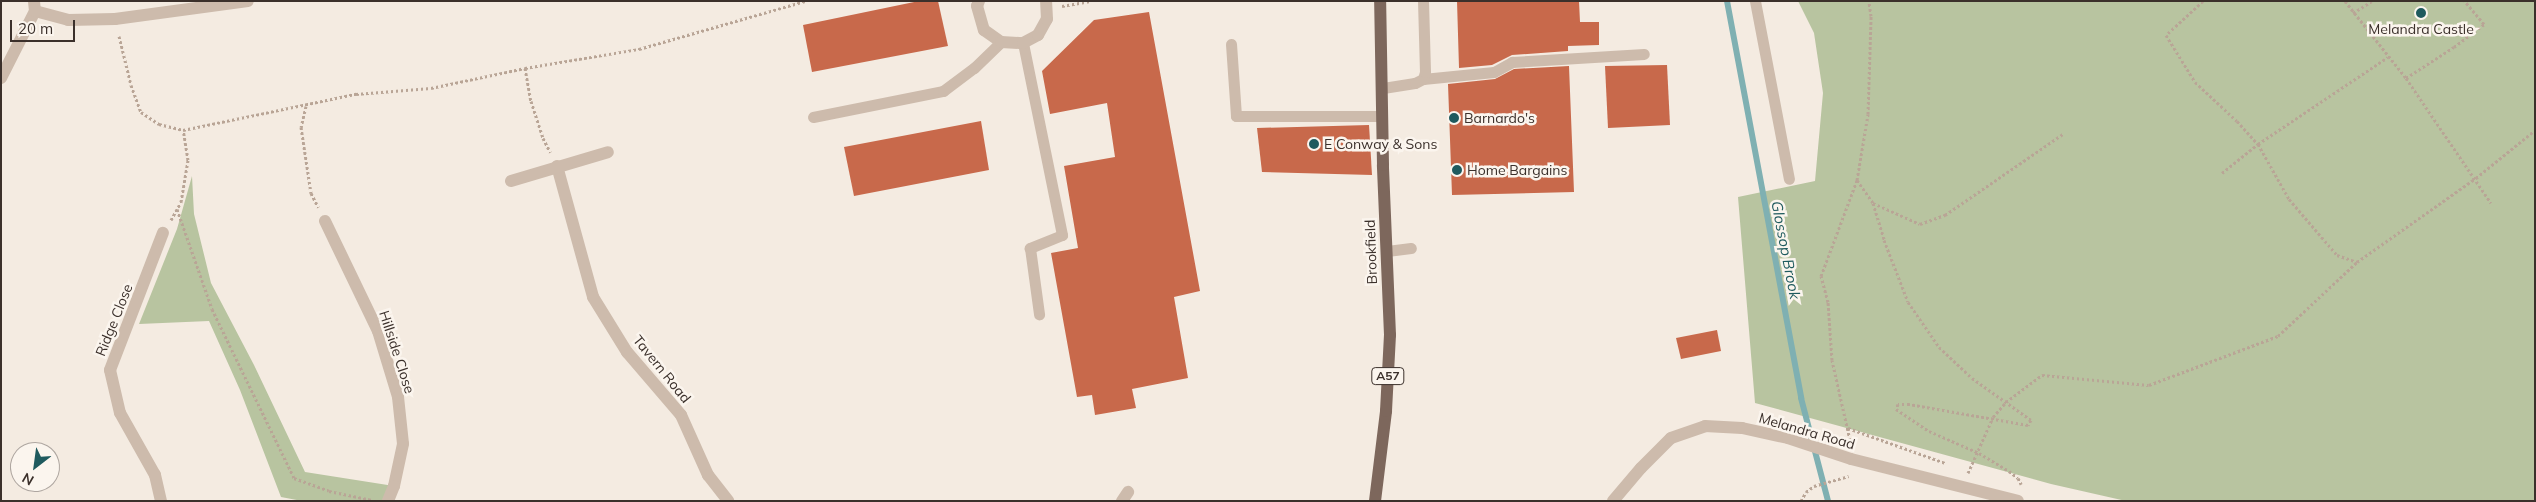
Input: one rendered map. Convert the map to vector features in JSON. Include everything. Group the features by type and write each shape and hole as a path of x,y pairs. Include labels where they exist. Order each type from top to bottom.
{"main road":[{"name":"Brookfield","path":"1375,501 1386,411 1390,335 1380,1"}],"street":[{"path":"1,78 34,6 68,20 115,19 248,1"},
{"path":"979,1 977,6 984,30 1001,42 1023,43 1038,35 1047,19 1046,5"},
{"path":"511,181 608,152"},
{"name":"Tavern Road","path":"558,166 593,297 627,352 681,415 708,475 728,501"},
{"name":"Hillside Close","path":"325,221 378,331 398,396 403,444 394,486 388,501"},
{"name":"Ridge Close","path":"162,501 155,475 120,413 110,370 164,233"},
{"name":"Melandra Road","path":"1613,501 1641,468 1671,438 1705,426 1742,428 1788,438 1851,459 2018,501"}],"lane":[{"path":"1423,1 1425,72 1423,80"},
{"path":"1754,1 1789,179"},
{"path":"813,117 943,92 974,68 1001,42"},
{"path":"1023,43 1062,235 1030,248 1039,314"},
{"path":"1231,44 1237,122 1382,116"},
{"path":"1383,88 1423,80 1494,72 1512,62 1644,54"},
{"path":"1387,251 1411,248"}],"path":[{"path":"115,19 130,85 141,112 159,124 183,130 306,106 356,94 432,88 525,68 639,49 804,1"},
{"path":"1046,5 1091,1"},
{"path":"1851,459 1848,428 1832,360 1828,302 1822,276 1857,180 1868,114 1871,16 1869,1"},
{"path":"2203,1 2166,35 2195,82 2237,121 2258,144 2295,206 2337,255 2357,262"},
{"path":"2346,1 2353,14 2406,78 2476,178 2491,203"},
{"path":"2353,14 2372,1"},
{"path":"2406,78 2454,47 2484,24 2465,1"},
{"path":"2222,173 2258,144 2388,57"},
{"path":"525,68 531,101 543,138 558,166"},
{"path":"306,106 301,127 311,193 325,221"},
{"path":"164,233 181,202 188,160 183,130"},
{"path":"1961,486 1978,453 1993,417 2006,402 2042,375 2149,385 2278,336 2357,262 2476,178 2535,130"},
{"path":"1873,203 1920,224 1945,215 2063,134"},
{"path":"1857,180 1873,203 1884,240 1913,309 1939,348 1972,378 2031,420 2028,425 1993,417 1909,404 1898,404 1896,409 1929,431 1978,453 2018,478 2021,484 2015,484"},
{"path":"177,209 212,309 294,478 329,491 377,501"},
{"path":"1848,428 1951,465"},
{"path":"1960,468 1976,474"},
{"path":"1801,501 1806,492 1814,486 1832,481"}],"green space":[{"path":"1798,1 2535,1 2535,501 2126,501 2051,484 1755,403 1738,197 1815,181 1823,93 1814,33"},
{"path":"192,176 194,214 211,283 254,365 305,472 394,486 388,501 302,501 281,497 240,390 209,321 139,324 177,229"}],"building":[{"path":"919,1 938,1 948,46 812,72 803,25"},
{"path":"1457,1 1579,1 1580,22 1599,22 1599,45 1568,46 1568,51 1512,55 1492,65 1459,68"},
{"path":"1149,12 1200,291 1174,297 1188,378 1132,389 1136,408 1095,415 1092,395 1077,397 1051,253 1078,248 1064,166 1115,157 1107,103 1050,114 1042,71 1094,20"},
{"path":"1667,65 1670,125 1608,128 1605,66"},
{"path":"1569,66 1574,192 1452,195 1448,84 1495,79 1514,69"},
{"path":"981,121 989,170 854,196 844,147"},
{"name":"E Conway & Sons","path":"1369,125 1372,175 1262,172 1257,128"},
{"path":"1717,330 1721,351 1681,359 1676,338"}],"waterway":[{"name":"Glossop Brook","path":"1727,1 1801,398 1828,501"}],"place":[{"name":"Melandra Castle","path":"2421,13"},
{"name":"Barnardo's","path":"1454,118"},
{"name":"E Conway & Sons","path":"1314,144"},
{"name":"Home Bargains","path":"1457,170"}]}
